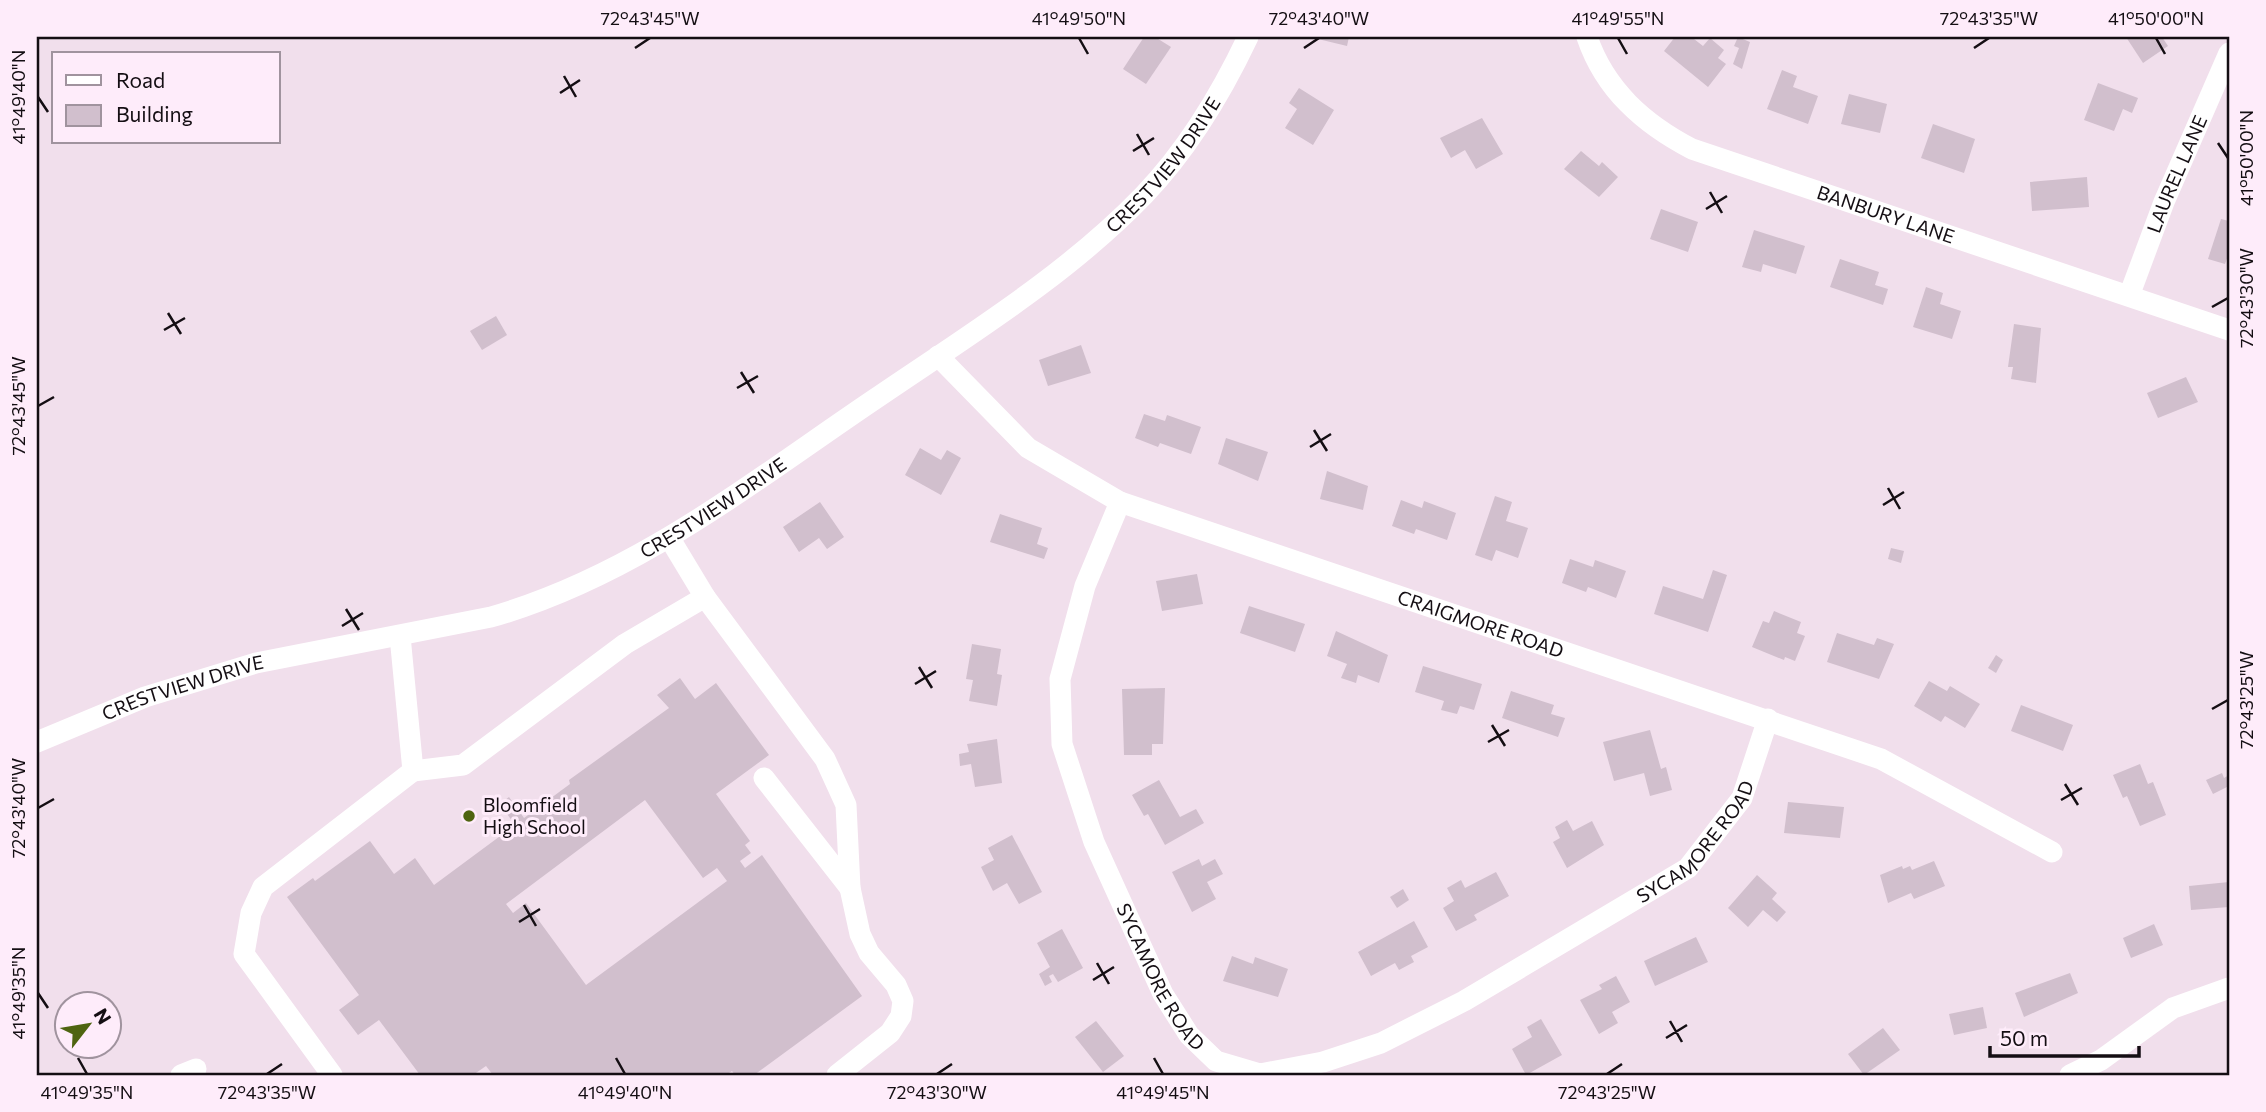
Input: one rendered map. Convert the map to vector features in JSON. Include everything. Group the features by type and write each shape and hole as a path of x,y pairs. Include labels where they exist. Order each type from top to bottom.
{"street":[{"name":"CRESTVIEW DRIVE","path":"37,742 145,697 256,663 400,636 529,607 570,591 670,539 938,356 1074,258 1144,195 1189,140 1215,99 1248,37"},
{"name":"BANBURY LANE","path":"1587,37 1606,76 1628,106 1660,132 1692,149 2229,330"},
{"name":"LAUREL LANE","path":"2129,296 2164,202 2229,53"},
{"name":"CRAIGMORE ROAD","path":"938,356 1028,448 1120,502 1881,759 2052,852"},
{"name":"SYCAMORE ROAD","path":"1120,502 1085,586 1060,679 1062,744 1094,842 1163,994 1189,1035 1216,1061 1260,1074 1322,1062 1381,1043 1464,1001 1688,868 1742,798 1769,719"},
{"path":"670,539 705,597 825,758 846,805 850,888 860,934 869,953 896,985 902,1009 897,1024 883,1041 837,1075"},
{"path":"332,1075 244,954 251,913 263,887 413,771 463,765 625,644 705,597"},
{"path":"400,636 413,771"},
{"path":"764,778 850,888"},
{"path":"2070,1075 2101,1060 2173,1008 2229,988"}],"building":[{"path":"1144,37 1155,37 1171,47 1146,84 1123,69"},
{"path":"1349,37 1347,46 1318,39"},
{"path":"1675,37 1696,37 1694,39 1703,46 1710,38 1724,50 1718,58 1726,64 1708,87 1664,51"},
{"path":"1738,37 1750,42 1742,69 1733,64 1739,48 1734,46"},
{"path":"2126,37 2162,37 2168,46 2143,63"},
{"path":"1782,70 1797,76 1793,87 1818,96 1808,124 1767,109"},
{"path":"2098,83 2138,98 2132,113 2123,109 2114,131 2084,120"},
{"path":"1299,88 1334,110 1313,145 1285,128 1297,109 1289,103"},
{"path":"1849,94 1887,104 1880,133 1841,124"},
{"path":"1482,118 1503,154 1476,169 1465,150 1451,158 1440,138"},
{"path":"1933,124 1975,139 1964,173 1921,158"},
{"path":"1581,151 1599,166 1602,162 1618,177 1599,197 1564,169"},
{"path":"2087,177 2089,207 2032,211 2030,182"},
{"path":"1661,209 1698,222 1688,252 1650,239"},
{"path":"2221,219 2229,221 2229,253 2225,264 2208,259"},
{"path":"1754,230 1805,246 1796,274 1763,264 1761,272 1742,267"},
{"path":"1840,259 1879,272 1875,285 1888,289 1883,305 1830,287"},
{"path":"1926,287 1943,293 1940,304 1961,311 1952,339 1913,327"},
{"path":"496,316 507,335 482,350 470,331"},
{"path":"2014,324 2041,328 2036,383 2011,379 2013,367 2008,367"},
{"path":"1081,345 1091,373 1048,386 1039,360"},
{"path":"2186,377 2198,402 2158,418 2147,393"},
{"path":"1144,414 1165,421 1167,415 1201,427 1191,454 1160,443 1158,447 1135,438"},
{"path":"1226,438 1268,452 1258,481 1218,464"},
{"path":"920,448 941,460 947,450 961,458 941,495 905,475"},
{"path":"1327,471 1368,486 1363,510 1320,499"},
{"path":"1495,496 1512,502 1506,521 1528,528 1518,558 1496,550 1492,561 1475,555"},
{"path":"1401,500 1422,508 1424,501 1456,513 1447,540 1416,529 1414,534 1392,526"},
{"path":"820,502 844,537 827,549 819,538 799,552 783,527"},
{"path":"1000,514 1042,528 1037,544 1048,548 1044,559 990,542"},
{"path":"1891,548 1904,551 1901,563 1888,559"},
{"path":"1570,559 1593,567 1595,560 1626,571 1616,598 1588,587 1586,592 1562,583"},
{"path":"1713,570 1727,575 1708,632 1654,614 1663,586 1703,599"},
{"path":"1197,574 1203,604 1162,611 1156,581"},
{"path":"1249,606 1305,624 1295,652 1240,633"},
{"path":"1774,611 1801,622 1797,633 1805,636 1795,661 1785,657 1784,660 1752,647 1763,621 1769,623"},
{"path":"1336,631 1388,655 1379,683 1358,675 1356,683 1341,678 1347,664 1327,656"},
{"path":"1837,633 1874,645 1877,638 1894,644 1879,679 1827,662"},
{"path":"972,644 1001,649 997,674 1002,675 997,706 969,701 973,680 966,679"},
{"path":"1996,655 2003,660 1996,673 1988,668"},
{"path":"1423,666 1482,684 1474,710 1460,706 1457,714 1441,710 1444,701 1415,692"},
{"path":"680,678 695,699 716,683 769,755 716,794 750,841 745,845 751,853 740,861 745,868 762,855 862,996 754,1075 735,1075 732,1071 726,1075 493,1075 486,1066 473,1075 420,1075 379,1020 358,1035 339,1010 359,995 287,897 313,878 315,881 370,841 394,874 415,858 434,885 515,825 500,804 509,797 524,818 570,784 569,780 669,708 657,695","holes":["645,800 703,878 717,868 727,881 586,985 526,903 513,913 506,904"]},
{"path":"1929,681 1947,691 1950,686 1980,704 1965,728 1945,716 1941,722 1914,706"},
{"path":"1165,688 1163,744 1152,744 1152,755 1124,755 1122,689"},
{"path":"1511,691 1554,705 1551,714 1565,718 1558,737 1502,718"},
{"path":"2021,705 2073,725 2063,751 2011,731"},
{"path":"1650,730 1661,769 1666,767 1672,790 1650,796 1644,773 1614,781 1603,742"},
{"path":"997,739 1002,783 975,787 971,764 960,766 959,754 969,752 967,744"},
{"path":"2140,764 2148,784 2153,782 2166,815 2140,826 2127,796 2123,798 2113,775"},
{"path":"2222,773 2224,778 2229,775 2229,786 2213,794 2206,780"},
{"path":"1159,780 1180,817 1196,809 1204,823 1165,845 1148,814 1144,816 1132,795"},
{"path":"1788,802 1844,807 1840,838 1784,833"},
{"path":"1567,820 1573,831 1592,821 1604,845 1567,868 1553,842 1560,838 1555,827"},
{"path":"1012,835 1042,892 1019,904 1007,883 993,891 981,867 994,860 988,848"},
{"path":"1199,859 1202,866 1215,859 1223,874 1207,882 1216,899 1192,912 1172,872"},
{"path":"1934,861 1945,886 1914,899 1911,893 1888,903 1880,875 1902,866 1903,869 1910,866 1912,870"},
{"path":"1496,872 1509,896 1474,915 1477,920 1456,931 1443,908 1454,901 1447,888 1461,880 1465,888"},
{"path":"1757,875 1777,893 1772,899 1786,912 1777,922 1763,910 1748,927 1728,908"},
{"path":"2229,882 2229,907 2191,910 2189,886"},
{"path":"1403,889 1409,900 1397,908 1390,897"},
{"path":"1414,921 1428,947 1411,956 1414,962 1399,970 1395,963 1371,976 1358,952"},
{"path":"2154,924 2163,945 2131,958 2123,938"},
{"path":"1062,929 1083,968 1058,982 1053,974 1049,976 1052,982 1045,986 1039,974 1050,967 1037,943"},
{"path":"1696,937 1708,962 1655,986 1644,961"},
{"path":"1232,956 1253,964 1255,957 1288,969 1278,997 1223,981"},
{"path":"2070,973 2078,993 2024,1017 2015,993"},
{"path":"1616,976 1630,1002 1612,1012 1618,1023 1599,1034 1580,1000 1602,989 1599,985"},
{"path":"1983,1007 1987,1028 1954,1035 1949,1014"},
{"path":"1541,1019 1562,1055 1526,1075 1512,1049 1532,1037 1527,1027"},
{"path":"1096,1021 1124,1056 1103,1072 1075,1037"},
{"path":"1883,1028 1900,1050 1864,1075 1848,1054"}],"place":[{"name":"Bloomfield High School","path":"469,816"}]}
